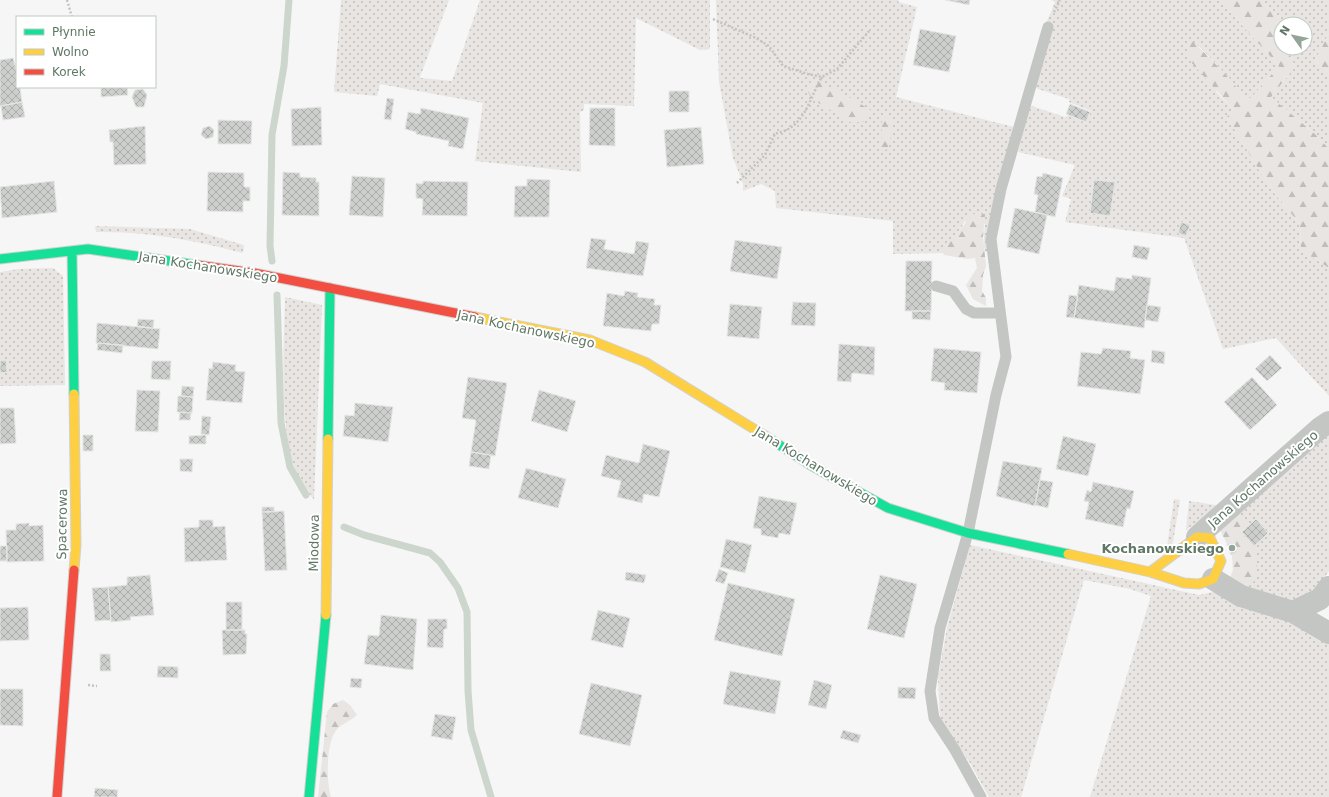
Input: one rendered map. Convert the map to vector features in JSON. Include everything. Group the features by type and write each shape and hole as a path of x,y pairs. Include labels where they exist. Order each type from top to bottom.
{"street":[{"name":"Jana Kochanowskiego","path":"0,259 88,249 247,272 590,340 645,362 711,401 812,466 888,508 968,533 1150,572 1184,583 1199,584 1213,579 1221,561 1210,538 1198,536"},
{"name":"Spacerowa","path":"57,797 76,545 72,251"},
{"name":"Miodowa","path":"309,797 326,613 330,288"},
{"name":"Jana Kochanowskiego","path":"1150,572 1198,536 1308,438 1329,422"},
{"path":"1213,579 1241,596 1293,612 1329,633"},
{"path":"1293,612 1320,599 1329,587"}],"lane":[{"path":"981,797 956,750 934,718 930,691 940,628 968,533 996,395 1006,357 999,313 991,239 1003,182 1048,27"},
{"path":"936,286 953,291 966,308 974,313 999,313"}],"path":[{"path":"67,0 72,16"},
{"path":"713,19 756,38 769,46 783,66 822,77"},
{"path":"737,184 765,155 772,137 775,134 789,129 798,121 806,110 822,77 837,69 870,30"}],"green space":[{"path":"341,0 449,0 420,77 421,78 452,81 480,0 710,0 710,49 700,50 636,18 634,106 584,104 584,110 580,112 581,172 475,161 483,103 380,84 377,96 334,92"},
{"path":"716,0 899,0 898,2 917,7 896,97 1014,127 988,252 985,252 984,245 985,224 965,221 958,233 941,250 943,253 893,254 893,221 776,208 775,191 761,184 743,191 743,183 733,158 719,82"},
{"path":"1051,0 1219,0 1279,66 1252,97 1246,100 1230,79 1197,44 1217,93 1233,109 1227,117 1270,188 1300,224 1301,250 1329,268 1329,396 1276,338 1223,349 1184,238 1065,222 1071,199 1062,196 1075,165 1018,152 1029,105 1065,117 1069,115 1086,123 1091,111 1069,102 1069,99 1038,89 1034,85 1045,26 1055,2"},
{"path":"1219,0 1261,0 1278,16 1273,16 1273,56 1290,56 1295,67 1271,97 1315,134 1329,149 1329,268 1301,250 1300,224 1270,188 1227,117 1233,109 1191,62 1187,45 1191,39 1230,79 1246,100 1252,97 1279,66"},
{"path":"1261,0 1329,0 1329,33 1315,61 1329,74 1329,149 1315,134 1271,97 1295,67 1290,56 1313,56 1313,16 1278,16"},
{"path":"1329,33 1329,74 1315,61"},
{"path":"814,80 839,91 872,111 864,122 850,122 812,99 807,90 811,82"},
{"path":"887,116 892,120 890,144 886,150 881,148 882,121"},
{"path":"972,214 985,214 983,237 986,266 983,275 982,291 986,298 986,306 973,299 966,285 977,268 975,258 967,259 944,255 941,250 945,244 958,233"},
{"path":"95,226 190,229 244,245 243,253 170,237 134,233 96,232"},
{"path":"53,268 63,276 65,385 0,386 0,272 19,269"},
{"path":"285,297 322,305 314,500 297,473 293,463 286,424 283,381"},
{"path":"1329,433 1329,571 1317,587 1299,602 1244,591 1234,514"},
{"path":"1174,499 1180,500 1173,542 1166,553"},
{"path":"1189,501 1222,506 1186,530"},
{"path":"1234,514 1249,525 1253,533 1257,552 1255,580 1244,591 1228,582 1233,570 1232,555 1237,552 1233,541 1227,544 1219,528"},
{"path":"970,545 1199,595 1213,592 1283,618 1329,642 1329,797 1090,797 1151,596 1130,589 1084,580 1021,797 989,797 970,763 940,719 938,677 947,628"},
{"path":"343,700 350,705 357,715 339,727 333,735 328,762 328,781 331,797 318,797 327,712 333,704"}],"building":[{"path":"945,0 970,0 969,5"},
{"path":"920,29 956,36 949,72 913,65"},
{"path":"13,58 16,69 16,88 20,88 22,102 0,106 0,60"},
{"path":"101,88 127,88 128,95 101,97"},
{"path":"143,89 147,95 144,107 136,107 132,97 135,90"},
{"path":"669,91 689,91 689,112 669,112"},
{"path":"387,98 394,99 391,120 384,119"},
{"path":"22,102 25,117 3,120 1,106"},
{"path":"1070,104 1090,112 1086,122 1066,114"},
{"path":"321,107 322,145 292,146 291,109"},
{"path":"421,108 469,118 463,149 448,146 449,141 416,134 416,132 405,129 408,112 420,114"},
{"path":"590,108 615,108 615,146 589,145"},
{"path":"218,120 252,121 251,144 218,144"},
{"path":"145,126 146,164 114,165 113,142 110,142 109,130"},
{"path":"210,126 214,130 213,137 206,139 201,135 203,128"},
{"path":"701,127 704,164 667,167 664,130"},
{"path":"208,172 244,173 244,187 250,187 250,201 243,201 243,212 207,211"},
{"path":"283,172 300,173 300,177 316,178 316,182 319,182 319,216 282,215"},
{"path":"1043,173 1063,178 1055,217 1035,212 1038,195 1034,194 1037,176 1042,177"},
{"path":"352,176 385,178 383,217 349,215"},
{"path":"527,179 550,180 549,217 514,217 515,186 527,186"},
{"path":"1094,180 1115,182 1110,216 1090,213"},
{"path":"54,181 57,212 2,218 0,187"},
{"path":"423,181 468,182 467,216 422,215 423,199 416,198 416,183 423,184"},
{"path":"1015,208 1047,215 1039,254 1007,247"},
{"path":"1181,222 1190,225 1186,236 1178,233"},
{"path":"591,238 606,240 604,249 634,254 636,241 649,243 643,276 586,268"},
{"path":"735,240 782,247 777,279 730,271"},
{"path":"1134,245 1150,248 1147,260 1132,257"},
{"path":"906,261 932,261 931,311 905,311"},
{"path":"1132,275 1151,278 1144,328 1074,318 1079,285 1114,291 1116,277 1132,279"},
{"path":"625,291 638,293 637,297 655,299 654,305 661,305 659,324 652,324 651,331 603,326 607,293 624,296"},
{"path":"1069,295 1078,296 1074,318 1066,317"},
{"path":"793,302 816,303 815,326 791,325"},
{"path":"730,304 762,307 759,339 727,336"},
{"path":"1147,305 1161,307 1158,322 1145,320"},
{"path":"912,311 931,311 930,320 912,319"},
{"path":"138,319 154,320 153,328 137,326"},
{"path":"97,323 160,329 158,349 96,343"},
{"path":"98,343 123,345 122,353 97,350"},
{"path":"839,344 875,347 874,375 852,373 851,382 837,381"},
{"path":"934,348 981,352 977,393 944,390 945,383 931,381"},
{"path":"1103,348 1131,351 1130,358 1145,360 1140,394 1077,386 1081,352 1101,354"},
{"path":"1152,350 1165,352 1164,364 1151,362"},
{"path":"1270,355 1282,368 1267,381 1255,369"},
{"path":"6,360 7,372 0,373 0,361"},
{"path":"152,361 171,361 170,380 151,379"},
{"path":"213,362 236,365 235,371 245,372 242,403 206,400 209,368 212,369"},
{"path":"468,377 507,383 495,456 471,452 476,420 462,418"},
{"path":"1252,377 1277,405 1250,430 1224,402"},
{"path":"182,386 194,387 193,397 181,396"},
{"path":"137,390 160,391 158,432 135,431"},
{"path":"539,390 576,401 567,432 531,421"},
{"path":"178,396 193,397 192,413 177,412"},
{"path":"355,403 393,407 388,442 343,436 345,415 354,416"},
{"path":"0,408 14,408 16,443 0,444"},
{"path":"180,412 191,413 190,420 179,420"},
{"path":"202,416 211,417 209,435 201,434"},
{"path":"83,435 93,435 93,451 83,451"},
{"path":"206,435 206,444 189,444 189,436"},
{"path":"1063,436 1096,444 1088,476 1056,469"},
{"path":"643,444 670,451 659,497 644,494 642,503 617,497 621,481 601,476 606,455 639,463"},
{"path":"471,452 491,455 489,469 469,466"},
{"path":"180,459 193,459 192,472 180,471"},
{"path":"1003,461 1042,468 1035,506 996,496"},
{"path":"526,468 566,479 558,508 518,498"},
{"path":"1040,480 1053,482 1048,508 1035,505"},
{"path":"1093,482 1134,491 1130,509 1127,508 1123,527 1085,519 1089,502 1084,501 1087,490 1091,492"},
{"path":"759,496 797,503 790,535 779,533 778,538 761,535 761,529 753,528"},
{"path":"262,507 274,507 274,512 262,512"},
{"path":"284,511 287,570 265,571 262,512"},
{"path":"1256,519 1268,533 1254,546 1242,532"},
{"path":"199,520 213,520 213,527 225,526 227,560 185,562 184,528 199,527"},
{"path":"29,523 29,526 43,525 44,561 7,562 6,530 16,530 16,524"},
{"path":"726,539 752,545 745,573 720,567"},
{"name":"Kochanowskiego","path":"1233,542 1237,552 1231,555 1227,544"},
{"path":"0,546 7,546 7,561 0,561"},
{"path":"719,569 728,573 724,584 715,581"},
{"path":"626,572 646,575 644,583 625,580"},
{"path":"150,575 154,615 130,617 131,620 111,622 108,587 127,585 127,577"},
{"path":"880,575 917,584 904,638 867,629"},
{"path":"728,583 795,599 782,656 714,640"},
{"path":"108,587 111,620 95,621 92,588"},
{"path":"226,602 242,602 242,630 226,630"},
{"path":"28,607 29,640 0,641 0,608"},
{"path":"598,610 630,618 623,648 591,640"},
{"path":"381,615 417,619 413,670 364,664 368,635 379,636"},
{"path":"428,619 447,619 447,629 444,629 443,648 427,647"},
{"path":"222,630 245,630 245,634 247,634 246,654 223,655"},
{"path":"100,654 110,654 111,671 100,671"},
{"path":"158,666 178,667 178,678 157,677"},
{"path":"730,671 781,681 775,714 723,704"},
{"path":"351,678 362,679 361,688 350,687"},
{"path":"814,680 832,685 826,709 808,705"},
{"path":"591,683 642,695 630,746 579,734"},
{"path":"898,687 916,688 915,699 898,698"},
{"path":"0,689 23,689 23,726 0,725"},
{"path":"435,714 456,717 452,740 431,736"},
{"path":"843,730 861,735 858,743 840,738"},
{"path":"95,788 118,790 117,797 94,797"}],"waterway":[{"path":"272,261 270,246 272,135 284,66 289,0"},
{"path":"277,295 281,423 290,467 306,495"},
{"path":"344,527 364,535 430,553 440,562 458,588 467,612 468,691 471,730 491,797"}],"traffic: fast":[{"path":"0,259 88,249 197,265"},
{"path":"72,251 74,394"},
{"path":"328,439 330,288"},
{"path":"767,437 812,466 888,508 968,533 1068,554"},
{"path":"309,797 326,615"}],"traffic: slow":[{"path":"475,317 590,340 645,362 767,437"},
{"path":"74,394 76,545 74,570"},
{"path":"326,615 328,439"},
{"path":"1068,554 1150,572 1184,583 1199,584 1213,579 1221,561 1210,538 1197,537 1150,572"}],"traffic: jam":[{"path":"197,265 254,273 475,317"},
{"path":"57,797 74,570"}],"place":[{"name":"Kochanowskiego","path":"1232,548"}]}
